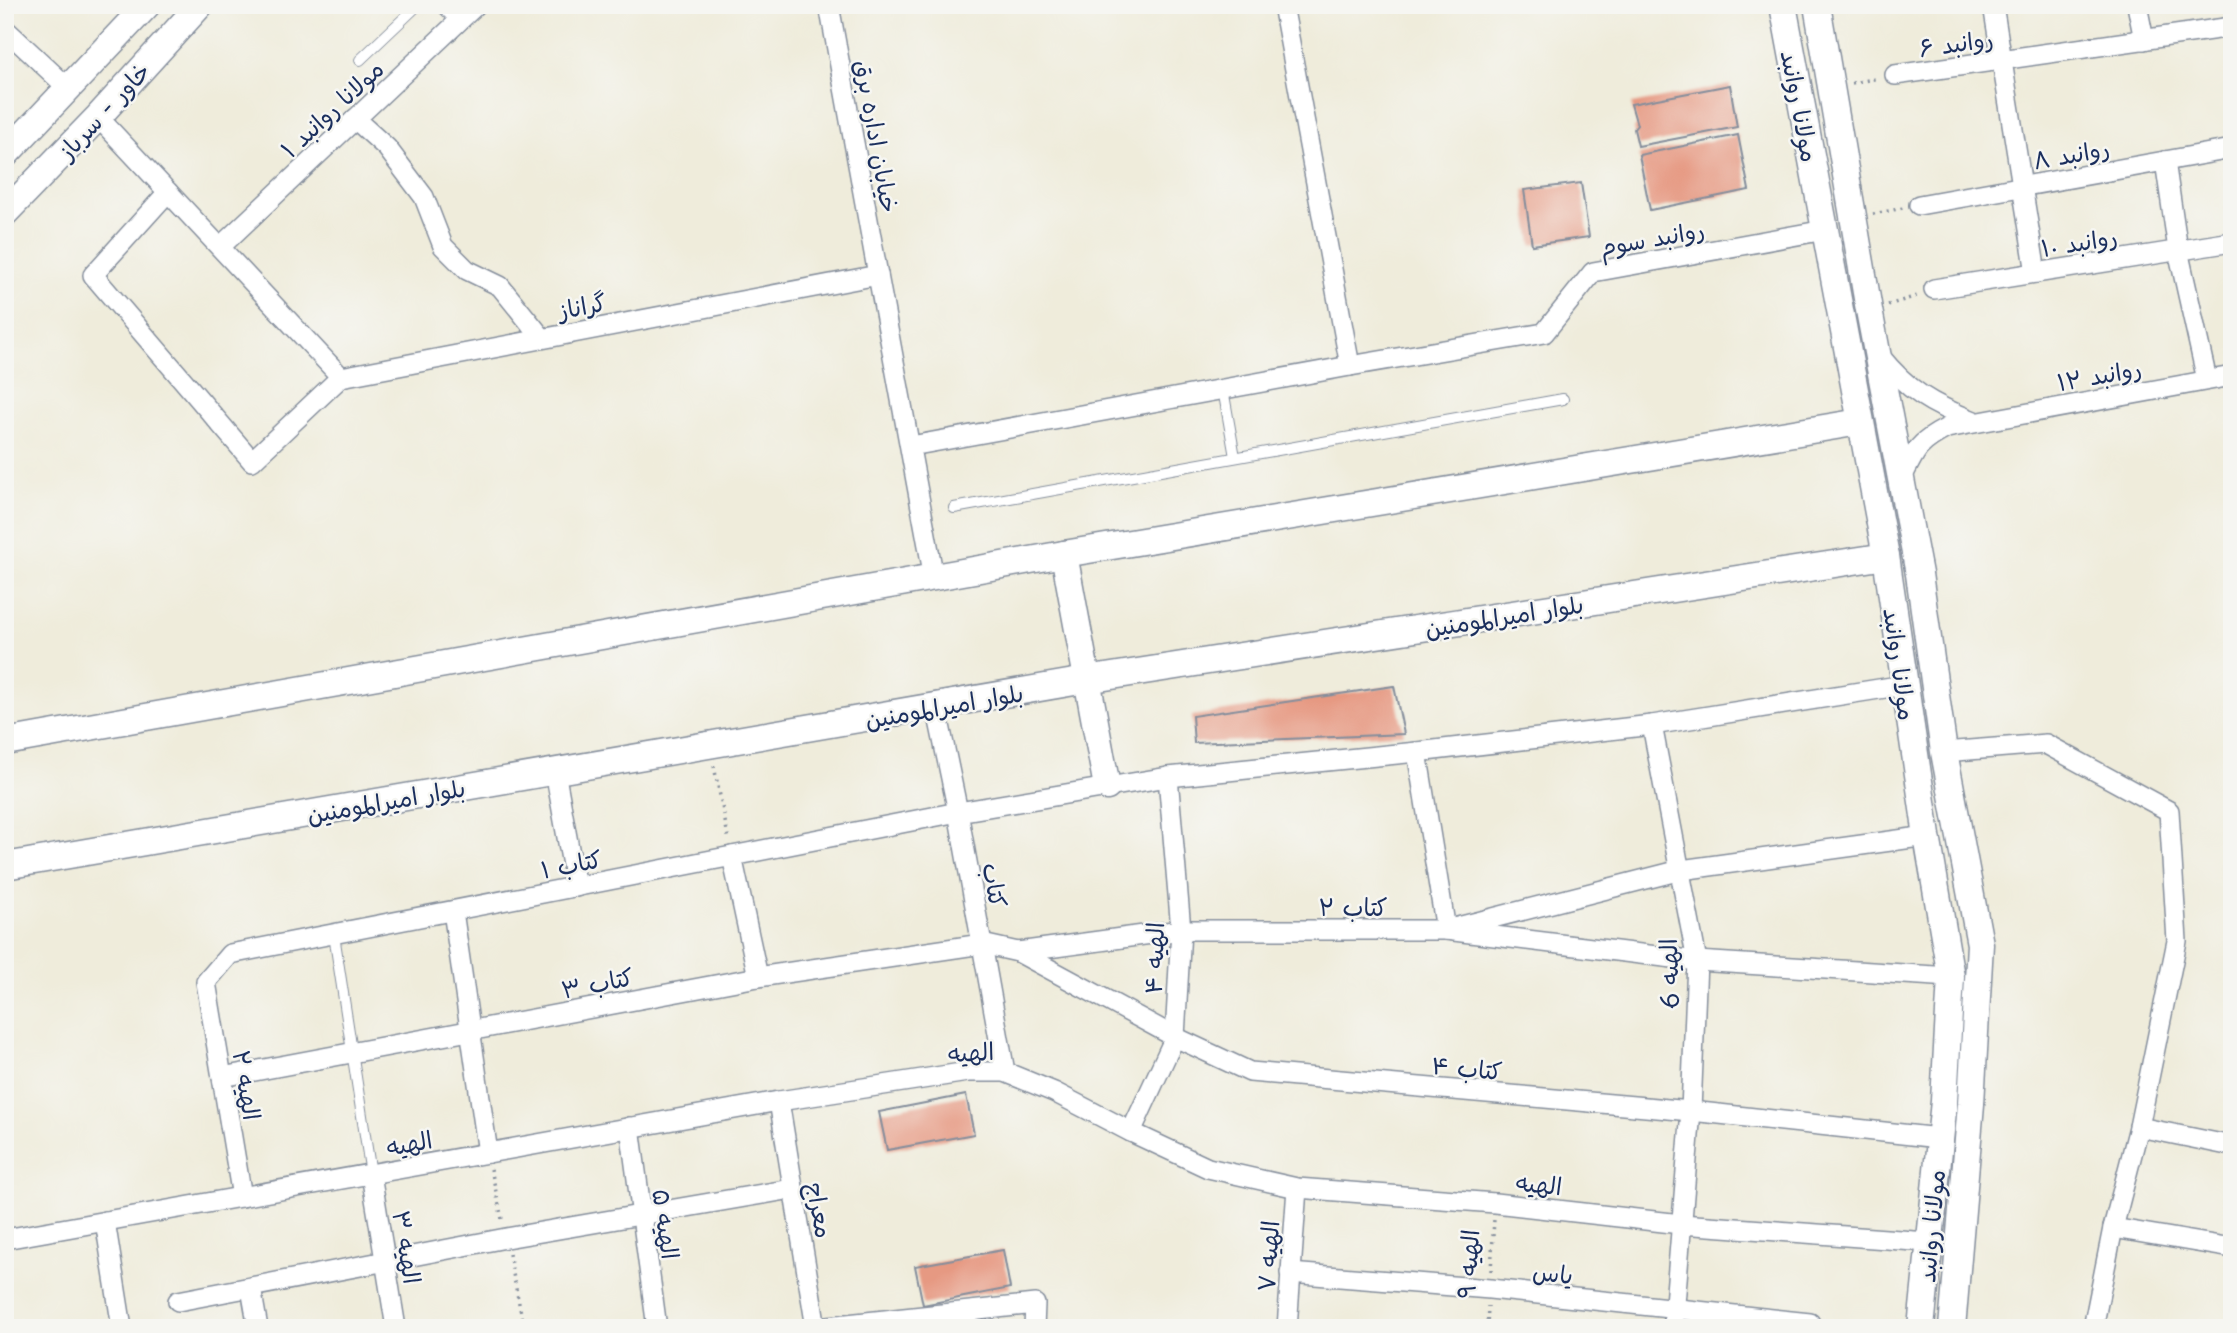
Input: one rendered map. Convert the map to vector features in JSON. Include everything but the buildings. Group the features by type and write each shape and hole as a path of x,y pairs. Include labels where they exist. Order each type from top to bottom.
{"street":[{"name":"خاور - سرباز","path":"5,155 147,5"},
{"name":"خاور - سرباز","path":"5,213 98,117 200,5"},
{"name":"مولانا روانبد ۱","path":"219,247 475,5"},
{"name":"خیابان اداره برق","path":"829,5 878,275"},
{"path":"1283,5 1350,366"},
{"name":"مولانا روانبد","path":"1783,5 1886,556 1903,685 1951,977 1944,1101 1921,1328"},
{"name":"مولانا روانبد","path":"1817,5 1869,310 1919,574 1944,752 1980,944 1971,1104 1952,1328"},
{"path":"1993,5 2036,273"},
{"path":"2137,5 2144,40"},
{"name":"روانبد ۶","path":"1895,75 2232,27"},
{"path":"5,29 68,88"},
{"path":"1799,91 1831,86"},
{"path":"98,117 341,377 252,461 93,275 168,192"},
{"path":"355,119 387,148 424,197 443,246 467,270 500,286 542,338"},
{"name":"روانبد ۸","path":"1919,205 2232,149"},
{"path":"2165,161 2178,250 2207,380"},
{"name":"روانبد سوم","path":"911,446 1544,333 1593,272 1825,230"},
{"name":"روانبد ۱۰","path":"1934,289 2232,242"},
{"path":"878,275 934,578"},
{"name":"گراناز","path":"341,377 878,275"},
{"path":"1850,359 1879,355 1899,379 1924,398 1974,421"},
{"name":"روانبد ۱۲","path":"1902,478 1914,452 1924,440 1947,428 2232,376"},
{"path":"5,742 1064,554 1860,422"},
{"path":"1872,482 1902,478"},
{"path":"1064,554 1107,787"},
{"name":"بلوار امیرالمومنین","path":"5,866 555,771 710,747 1086,680 1886,556"},
{"name":"کتاب ۱","path":"206,982 230,954 958,812 1168,777 1652,725 1903,685"},
{"name":"کتاب","path":"936,706 1005,1072"},
{"name":"الهیه 6","path":"1652,725 1697,961 1691,1111 1681,1224"},
{"path":"1944,752 2046,744 2169,811 2177,941 2139,1127 2113,1228 2093,1328"},
{"path":"1417,752 1446,930 1697,961 1951,977"},
{"path":"555,771 576,887"},
{"name":"الهیه ۴","path":"1131,1132 1175,1037 1181,930 1168,777"},
{"name":"کتاب ۲","path":"1018,952 1181,930 1446,930 1681,870 1927,836"},
{"path":"732,856 758,977"},
{"path":"453,911 488,1153"},
{"path":"982,944 1018,952"},
{"name":"کتاب ۳","path":"222,1077 758,977 982,944"},
{"name":"کتاب ۴","path":"1018,952 1175,1037 1250,1072 1691,1111 1939,1138"},
{"name":"الهیه ۲","path":"206,982 242,1197"},
{"name":"الهیه","path":"5,1239 779,1101 968,1072 1005,1072 1054,1092 1208,1168 1297,1188 1495,1203 1681,1224 1928,1242"},
{"name":"معراج","path":"779,1101 814,1327"},
{"path":"1944,1101 1971,1104"},
{"name":"الهیه ۵","path":"630,1127 657,1328"},
{"path":"2139,1127 2232,1146"},
{"name":"الهیه ۳","path":"371,1174 396,1328"},
{"name":"الهیه ۷","path":"1287,1328 1297,1188"},
{"path":"178,1301 506,1238 642,1217 792,1189"},
{"path":"105,1221 122,1328"},
{"path":"1674,1319 1681,1224"},
{"path":"2113,1228 2232,1248"},
{"name":"یاس","path":"1290,1273 1490,1289 1674,1319 1810,1323"},
{"path":"251,1288 258,1328"},
{"path":"814,1327 1035,1304 1034,1328"}],"lane":[{"path":"360,60 418,5"},
{"path":"440,5 457,22"},
{"path":"1223,389 1235,457"},
{"path":"954,508 1563,399"},
{"path":"334,935 371,1174"}],"path":[{"path":"1831,86 1895,75"},
{"path":"1853,217 1919,205"},
{"path":"1869,310 1907,301 1934,289"},
{"path":"710,747 732,856"},
{"name":"الهیه ۹","path":"1487,1328 1495,1203"}]}
